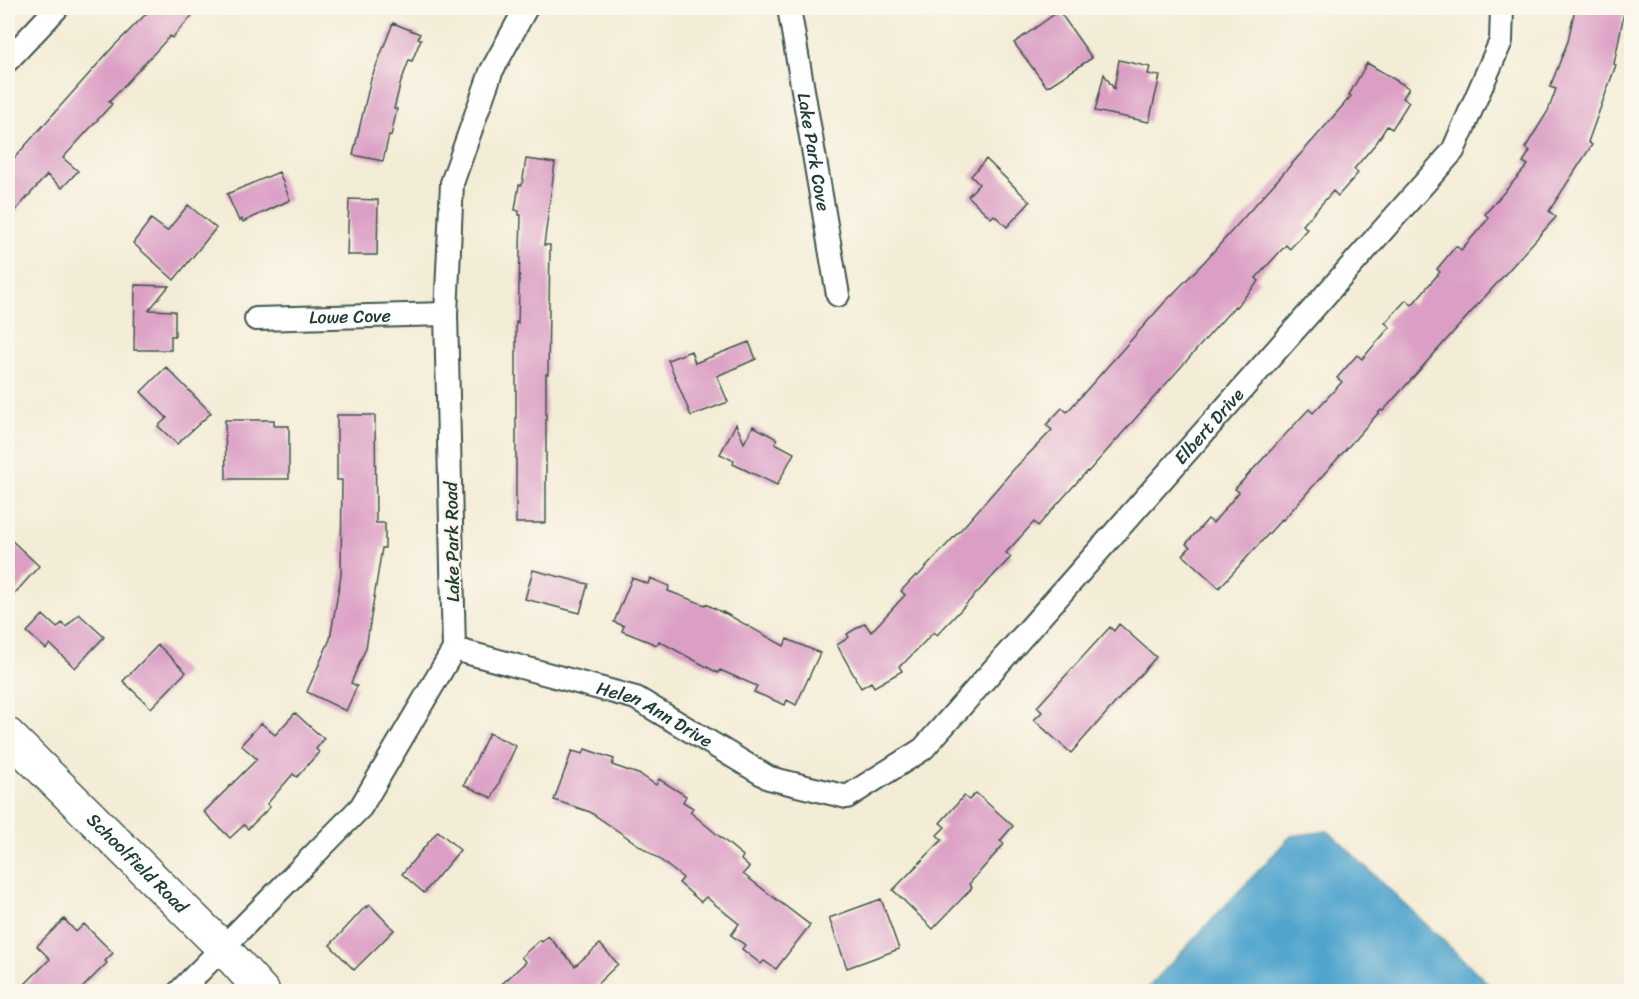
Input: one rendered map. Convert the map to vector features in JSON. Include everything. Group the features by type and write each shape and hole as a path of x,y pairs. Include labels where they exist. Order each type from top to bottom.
{"street":[{"path":"8,60 57,8"},
{"name":"Lake Park Road","path":"454,649 446,314 452,183 491,72 526,8"},
{"name":"Lake Park Cove","path":"789,8 838,295"},
{"name":"Elbert Drive","path":"847,796 922,749 1453,151 1501,40 1502,8"},
{"name":"Lowe Cove","path":"256,319 446,314"},
{"path":"179,992 361,807 454,649"},
{"name":"Helen Ann Drive","path":"454,649 636,698 769,778 847,796"},
{"name":"Schoolfield Road","path":"8,735 223,948 263,992"}],"water":[{"path":"1328,831 1496,991 1145,991 1291,836"}],"building":[{"path":"152,8 199,8 109,102 112,104 63,158 78,171 62,188 47,175 8,219 8,165 112,48"},
{"path":"1575,8 1625,8 1614,64 1616,65 1588,142 1592,145 1549,211 1556,217 1383,411 1381,410 1219,588 1183,555 1190,547 1186,544 1208,519 1213,523 1239,492 1235,489 1309,409 1313,413 1342,382 1337,378 1357,355 1362,359 1390,327 1385,323 1406,300 1412,305 1440,272 1437,269 1456,246 1461,250 1489,218 1485,214 1528,165 1523,162 1530,151 1525,148 1548,111 1556,89 1550,87 1568,41"},
{"path":"1059,11 1092,58 1047,87 1014,43"},
{"path":"393,23 420,34 418,38 421,39 412,61 409,60 400,85 391,136 389,135 383,161 353,155 371,79"},
{"path":"1119,60 1150,67 1148,74 1160,76 1149,122 1095,111 1104,74 1114,89"},
{"path":"1367,63 1409,88 1403,98 1409,102 1392,129 1387,126 1377,142 1354,169 1358,173 1338,196 1333,191 1303,225 1307,229 1290,249 1286,245 1256,278 1259,281 1236,307 1038,526 1034,522 1006,553 1011,557 937,635 934,632 899,666 902,671 874,687 871,682 861,688 837,645 849,637 847,634 865,623 871,632 905,595 901,591 916,575 917,577 1052,430 1046,425 1062,408 1067,412 1314,139 1351,96 1349,95"},
{"path":"526,159 555,163 544,245 550,245 548,374 546,374 546,523 516,523 516,322 518,323 521,215 515,210"},
{"path":"986,159 1030,202 1007,227 994,215 991,218 968,196 979,184 971,176"},
{"path":"279,172 290,200 243,222 242,219 239,221 227,194"},
{"path":"349,199 378,200 377,255 347,255"},
{"path":"188,205 216,228 174,280 133,243 151,219 167,231"},
{"path":"135,285 169,286 149,310 175,311 175,336 171,336 171,350 134,350"},
{"path":"749,342 756,359 717,376 728,402 691,416 668,360 691,351 695,363"},
{"path":"166,367 211,413 177,444 158,426 167,418 141,392"},
{"path":"337,415 375,415 376,523 385,523 385,548 382,548 366,648 351,683 357,686 346,711 307,692 330,639 341,575 342,480 337,480"},
{"path":"225,420 274,420 274,426 289,426 289,479 226,479"},
{"path":"736,424 744,443 753,426 777,439 775,443 794,453 777,485 733,464 734,461 720,454"},
{"path":"8,537 39,566 8,601"},
{"path":"533,570 588,584 580,613 525,599"},
{"path":"632,578 648,584 650,578 669,586 668,591 723,612 784,646 787,639 820,653 796,705 787,700 785,705 754,692 757,686 720,670 718,673 659,641 657,645 622,631 624,626 614,622"},
{"path":"79,614 104,637 75,668 50,644 46,649 27,632 43,615 57,628 62,623 66,627"},
{"path":"1119,624 1156,657 1071,753 1034,720 1042,712 1037,707 1110,627 1114,631"},
{"path":"158,645 186,672 151,708 123,681"},
{"path":"295,713 324,739 316,749 319,752 297,777 293,774 267,804 270,807 248,829 244,825 230,838 204,812 257,759 241,745 261,723 275,735"},
{"path":"489,733 516,746 492,798 464,785"},
{"path":"585,749 614,759 612,765 641,775 656,785 659,779 686,796 683,802 693,808 690,812 743,856 741,860 749,867 743,874 810,925 776,969 764,961 761,964 742,949 745,945 731,935 739,924 706,897 701,902 679,883 683,878 659,859 590,812 554,800 572,751 583,754"},
{"path":"976,793 1013,826 1000,841 1004,844 969,884 972,888 933,929 893,890 942,840 937,835 945,827 940,823 964,796 969,800"},
{"path":"438,831 460,850 424,893 402,874"},
{"path":"881,899 899,949 847,968 829,918"},
{"path":"370,905 394,930 354,970 330,945 366,906 367,908"},
{"path":"64,919 76,932 84,924 113,953 105,961 107,963 78,992 17,992 50,959 37,946"},
{"path":"548,936 575,966 600,944 618,964 589,992 493,992 526,962 521,957"}]}
